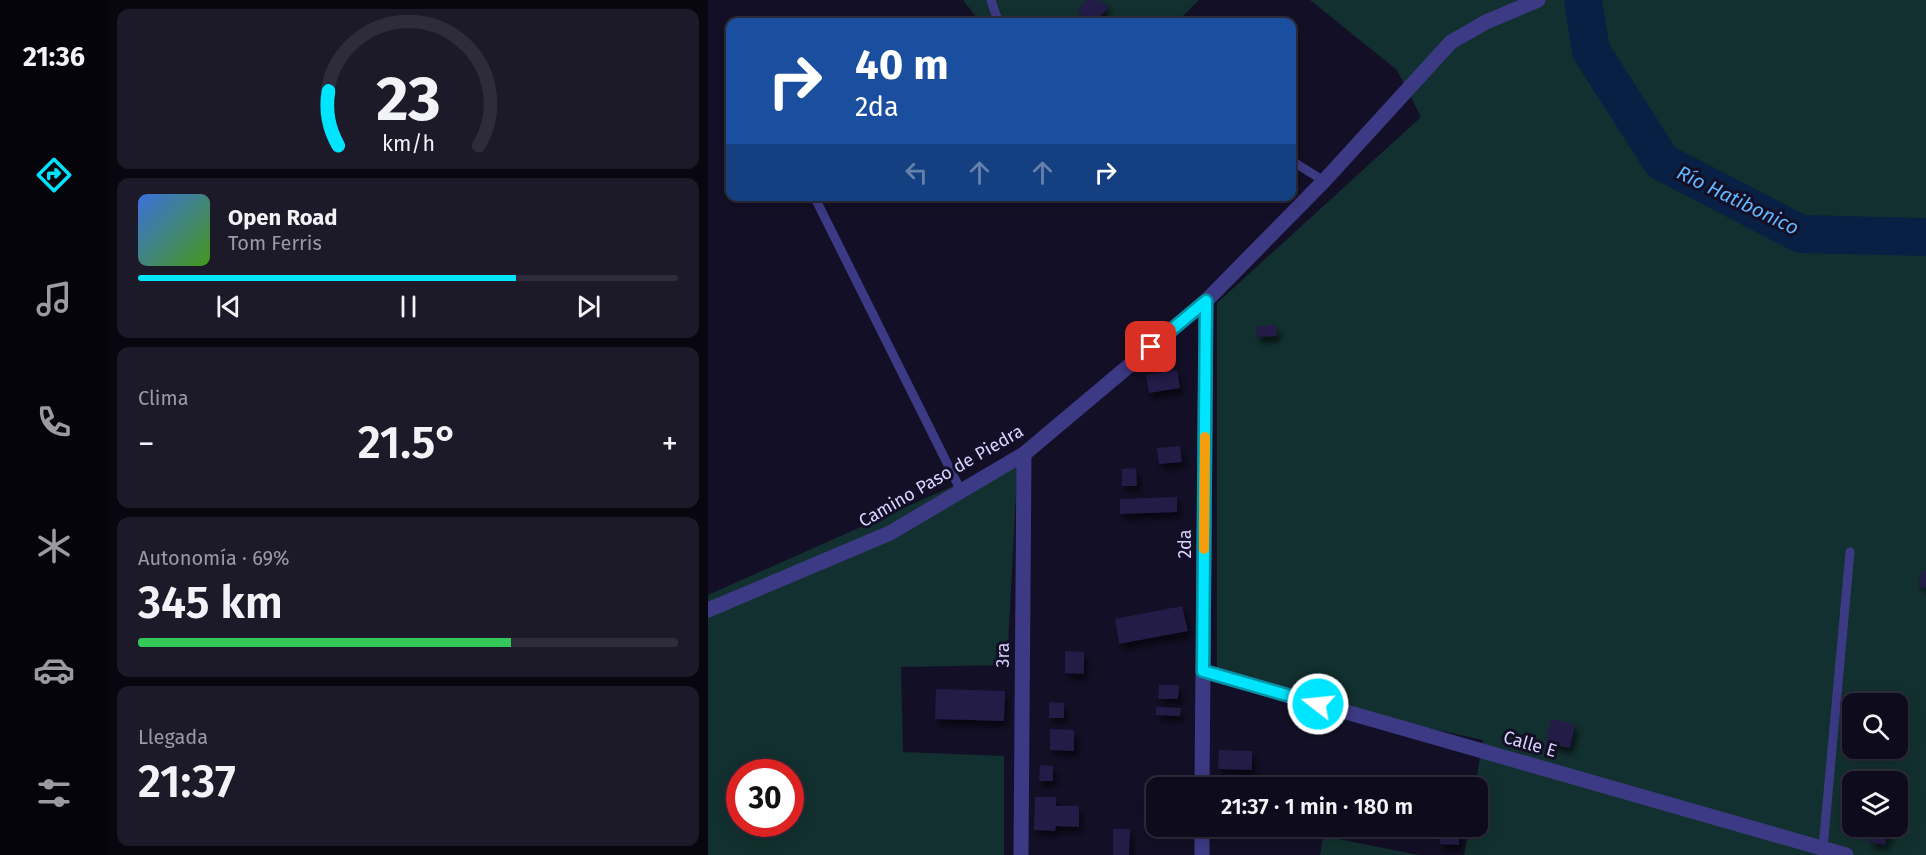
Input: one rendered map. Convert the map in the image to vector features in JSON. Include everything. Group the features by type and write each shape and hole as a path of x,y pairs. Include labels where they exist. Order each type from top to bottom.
{"street":[{"name":"Camino Paso de Piedra","path":"708,610 890,533 1024,454 1206,301 1324,181 1450,42 1486,22 1538,0"},
{"name":"2da","path":"1202,777 1206,301"},
{"name":"3ra","path":"1021,855 1024,454"},
{"name":"Calle E","path":"1203,671 1846,855"},
{"path":"1202,837 1202,855"}],"lane":[{"path":"991,0 997,18"},
{"path":"1296,163 1324,181"},
{"path":"816,201 961,491"},
{"path":"1823,848 1850,552"}],"green space":[{"path":"963,0 1199,0 1181,18 977,18"},
{"path":"1310,0 1926,0 1926,855 1464,855 1467,837 1488,837 1488,777 1477,777 1483,740 1217,682 1217,303 1421,117 1397,70"},
{"path":"1018,457 1007,665 901,667 903,752 1004,756 1004,855 708,855 708,595"},
{"path":"1323,837 1328,837 1419,855 1320,855"}],"building":[{"path":"1087,0 1100,0 1108,8 1099,18 1085,18 1077,11"},
{"path":"1276,325 1277,336 1257,337 1256,326"},
{"path":"1177,370 1180,388 1149,393 1146,375"},
{"path":"1180,446 1182,462 1159,464 1157,448"},
{"path":"1136,468 1137,486 1122,486 1122,469"},
{"path":"1177,497 1177,512 1120,514 1120,499"},
{"path":"1922,570 1926,570 1926,588 1918,586"},
{"path":"1182,606 1188,631 1119,644 1115,619"},
{"path":"1065,651 1084,652 1084,674 1065,673"},
{"path":"1159,685 1179,685 1178,699 1158,699"},
{"path":"936,689 1005,691 1004,721 935,719"},
{"path":"1049,702 1064,703 1064,718 1049,718"},
{"path":"1156,707 1181,708 1180,716 1156,715"},
{"path":"1551,719 1575,724 1570,748 1546,743"},
{"path":"1050,729 1074,730 1074,751 1050,750"},
{"path":"1219,750 1252,751 1252,770 1218,769"},
{"path":"1040,765 1053,766 1053,781 1039,781"},
{"path":"1035,797 1056,797 1056,806 1079,806 1079,827 1056,826 1055,831 1034,830"},
{"path":"1113,829 1130,829 1129,855 1113,855"},
{"path":"1440,837 1459,837 1459,845 1440,844"},
{"path":"1870,837 1887,837 1885,845 1869,842"}],"waterway":[{"name":"Río Hatibonico","path":"1583,0 1591,51 1662,162 1801,234 1926,237"}],"slow traffic":[{"path":"1204,549 1205,437"}],"route":[{"path":"1151,347 1206,301 1203,671 1318,704"}]}
